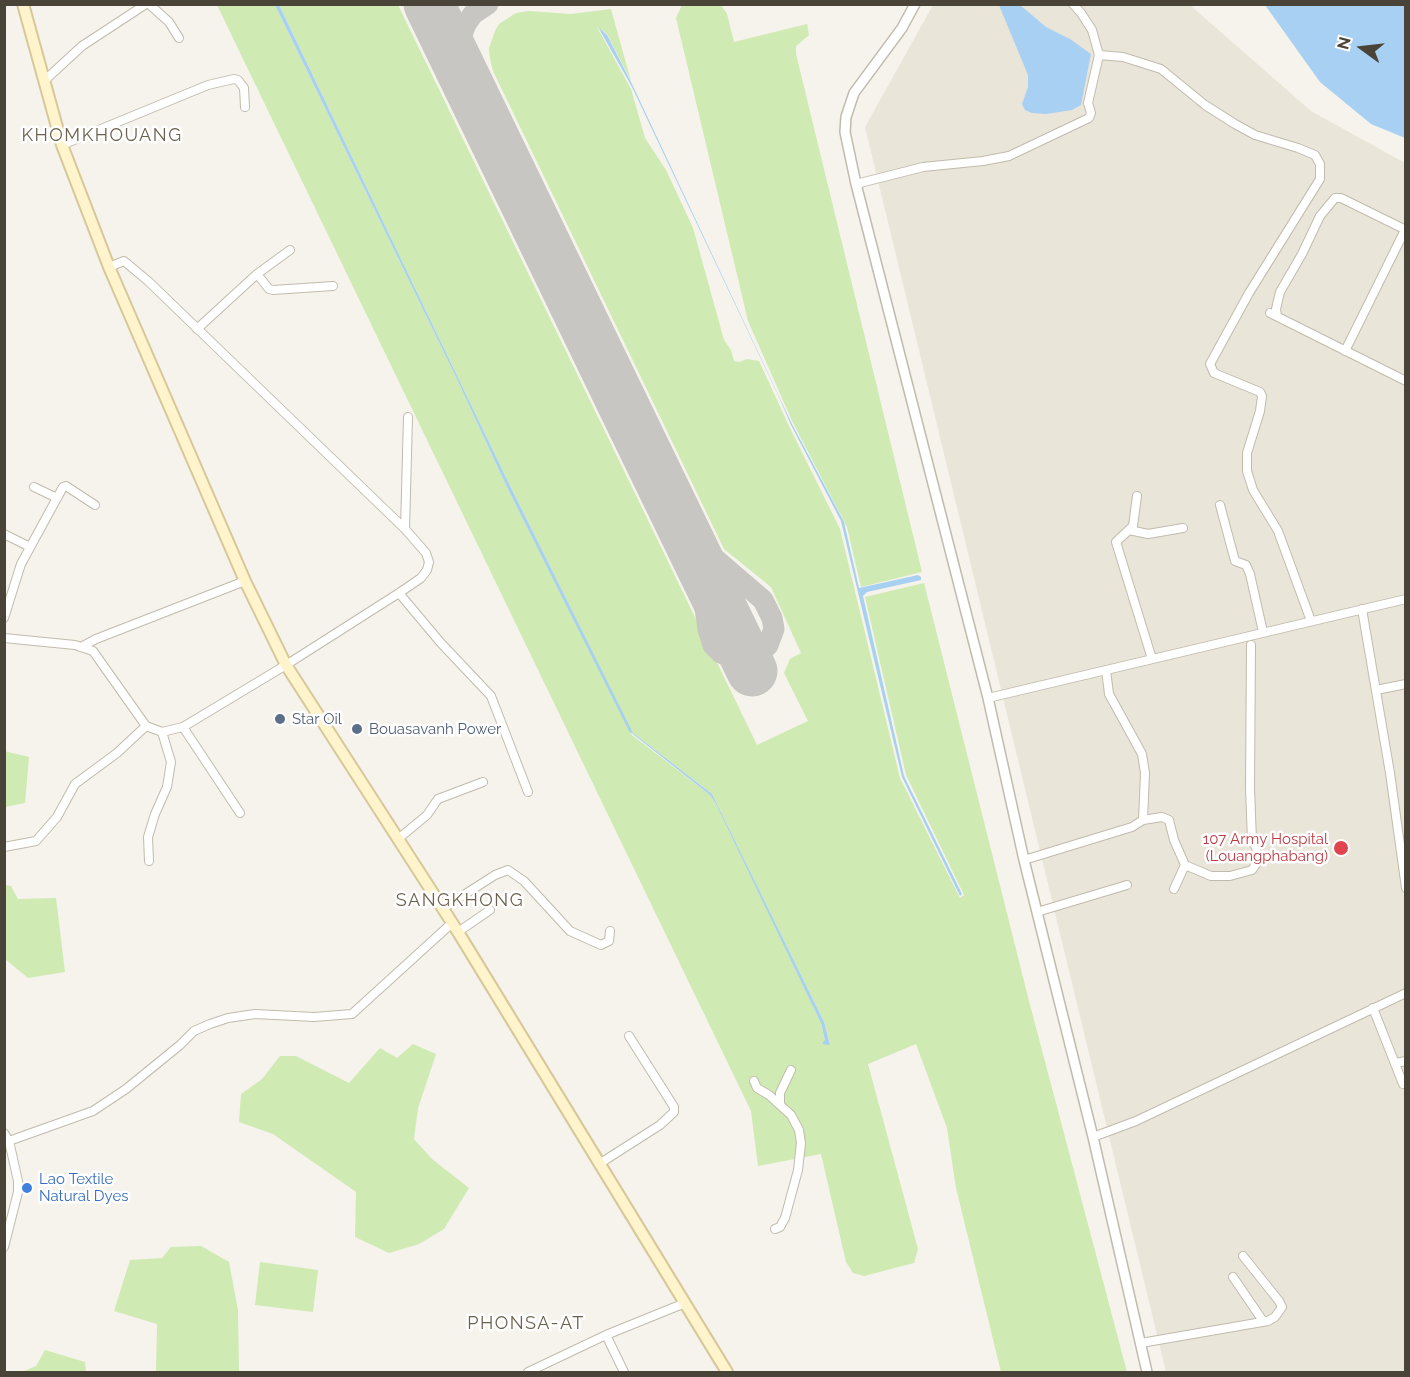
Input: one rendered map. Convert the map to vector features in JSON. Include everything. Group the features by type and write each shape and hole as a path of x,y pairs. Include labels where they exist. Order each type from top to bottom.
{"main road":[{"path":"22,4 62,145 109,267 245,581 285,665 455,928 727,1372"}],"street":[{"path":"44,81 82,46 148,4 169,22 179,38"},
{"path":"915,4 902,28 861,82 849,105 845,132 856,184 988,698 1024,860 1093,1137 1148,1372"},
{"path":"856,184 923,167 1009,156 1089,118 1091,113 1088,103 1099,55 1092,30 1072,4"},
{"path":"1099,55 1123,57 1161,69 1205,105 1235,124 1255,135 1315,155 1320,164 1320,179 1249,293 1210,364 1214,373 1260,392 1262,396 1260,411 1247,453 1247,471 1258,501 1278,531 1311,621"},
{"path":"62,145 208,85 234,79 244,88 245,106"},
{"path":"1345,351 1405,230 1341,198 1335,198 1320,216 1280,292 1273,314 1345,351 1406,381"},
{"path":"198,329 257,274 290,250"},
{"path":"6,641 81,647 93,651 146,726 162,732 183,727 285,665 399,593 421,578 427,570 429,562 426,553 405,529 198,329 124,261 109,267"},
{"path":"257,274 269,289 273,290 333,286"},
{"path":"405,529 408,417"},
{"path":"4,618 6,604 21,564 63,487 66,486 95,505"},
{"path":"34,487 57,498"},
{"path":"1137,496 1135,520 1129,530 1118,539 1117,546 1152,659"},
{"path":"1220,505 1235,561 1246,565 1250,574 1263,632"},
{"path":"1129,530 1148,534 1183,528"},
{"path":"4,534 30,547"},
{"path":"81,647 245,581"},
{"path":"399,593 440,642 491,696 528,792"},
{"path":"988,698 1406,598"},
{"path":"1362,609 1402,840 1406,888"},
{"path":"1024,860 1132,827 1143,820 1162,817 1169,820 1174,840 1185,865 1211,876 1230,876 1252,870 1258,861 1256,847 1252,841 1250,788 1251,645"},
{"path":"1106,670 1109,694 1142,754 1145,773 1143,820"},
{"path":"1376,690 1406,684"},
{"path":"4,847 36,841 57,817 75,783 117,753 146,726"},
{"path":"183,727 240,813"},
{"path":"149,861 148,837 167,788 171,762 162,732"},
{"path":"398,838 427,815 438,799 483,782"},
{"path":"1174,889 1185,865"},
{"path":"442,909 495,875 508,870 524,881 570,931 601,945 609,941 610,931"},
{"path":"1037,912 1127,885"},
{"path":"4,1247 18,1192 18,1181 7,1137 93,1111 126,1089 180,1046 194,1031 210,1024 228,1018 255,1014 314,1017 352,1014 455,928 490,910"},
{"path":"1093,1137 1136,1121 1406,993"},
{"path":"1373,1008 1403,1084"},
{"path":"599,1164 660,1125 674,1112 674,1107 629,1036"},
{"path":"1395,1063 1406,1061"},
{"path":"780,1104 780,1093 791,1070"},
{"path":"754,1081 757,1088 791,1115 799,1130 801,1143 798,1170 785,1218 780,1227 775,1229"},
{"path":"1141,1343 1272,1320 1282,1307 1243,1256"},
{"path":"1233,1277 1263,1321"},
{"path":"528,1372 606,1335 685,1303"},
{"path":"606,1335 624,1372"}],"shaded area":[{"path":"933,5 1190,5 1311,111 1405,163 1405,1372 1166,1372 865,127"}],"green space":[{"path":"217,5 275,5 507,487 632,735 710,795 716,804 797,969 821,1023 825,1041 830,1044 824,1022 712,794 630,729 510,486 279,5 398,5 757,745 808,721 784,673 790,659 801,653 771,587 724,549 493,71 490,59 489,48 495,31 499,24 516,13 529,11 571,14 611,9 631,81 607,34 597,27 631,89 645,138 666,170 693,228 724,340 731,350 734,361 747,359 759,361 840,529 900,778 960,898 964,895 906,775 865,597 924,583 1029,1001 1127,1372 1001,1372 956,1188 947,1128 916,1044 868,1064 918,1249 914,1263 864,1276 853,1273 846,1262 821,1154 758,1166 751,1111"},
{"path":"682,5 721,5 727,14 734,42 807,24 809,35 796,46 796,54 922,572 861,587 847,527 793,423 748,321 676,18"},
{"path":"4,751 29,757 25,803 5,807"},
{"path":"5,885 11,886 18,899 56,898 65,972 28,978 5,959"},
{"path":"413,1044 436,1054 418,1108 414,1139 432,1159 469,1188 444,1229 419,1244 389,1253 355,1237 356,1192 273,1134 239,1122 241,1094 262,1079 280,1056 296,1056 349,1083 380,1048 397,1058"},
{"path":"201,1246 229,1262 238,1310 239,1372 156,1372 157,1324 114,1311 130,1260 162,1258 171,1247"},
{"path":"260,1262 318,1270 313,1312 255,1305"},
{"path":"45,1350 85,1362 86,1372 22,1372 36,1366"}],"water":[{"path":"275,5 279,5 510,486 633,733 712,794 824,1022 830,1045 822,1044 825,1040 821,1023 716,804 710,795 629,731 507,487"},
{"path":"999,5 1020,5 1046,27 1070,39 1091,54 1081,105 1072,110 1046,114 1025,110 1022,104 1028,87 1028,75"},
{"path":"1265,5 1405,5 1405,138 1371,124 1320,82"},
{"path":"598,27 607,35 631,82 792,424 844,522 859,588 918,575 921,577 921,580 867,592 863,596 904,776 962,894 960,896 902,777 841,521 791,425 632,87"}],"taxiway":[{"path":"457,61 458,45 466,24 473,14 488,4"},
{"path":"677,516 682,528 692,539 763,600 772,618 774,629 768,645 759,654 746,659 732,658 721,653 713,645 708,629 698,560"}],"runway":[{"path":"429,4 752,671"}],"place":[{"name":"Star Oil","path":"280,719"},
{"name":"Bouasavanh Power","path":"357,729"},
{"name":"107 Army Hospital (Louangphabang)","path":"1341,848"},
{"name":"Lao Textile Natural Dyes","path":"27,1188"}],"district":[{"name":"KHOMKHOUANG","path":"102,136"},
{"name":"SANGKHONG","path":"460,901"},
{"name":"PHONSA-AT","path":"526,1324"}]}
